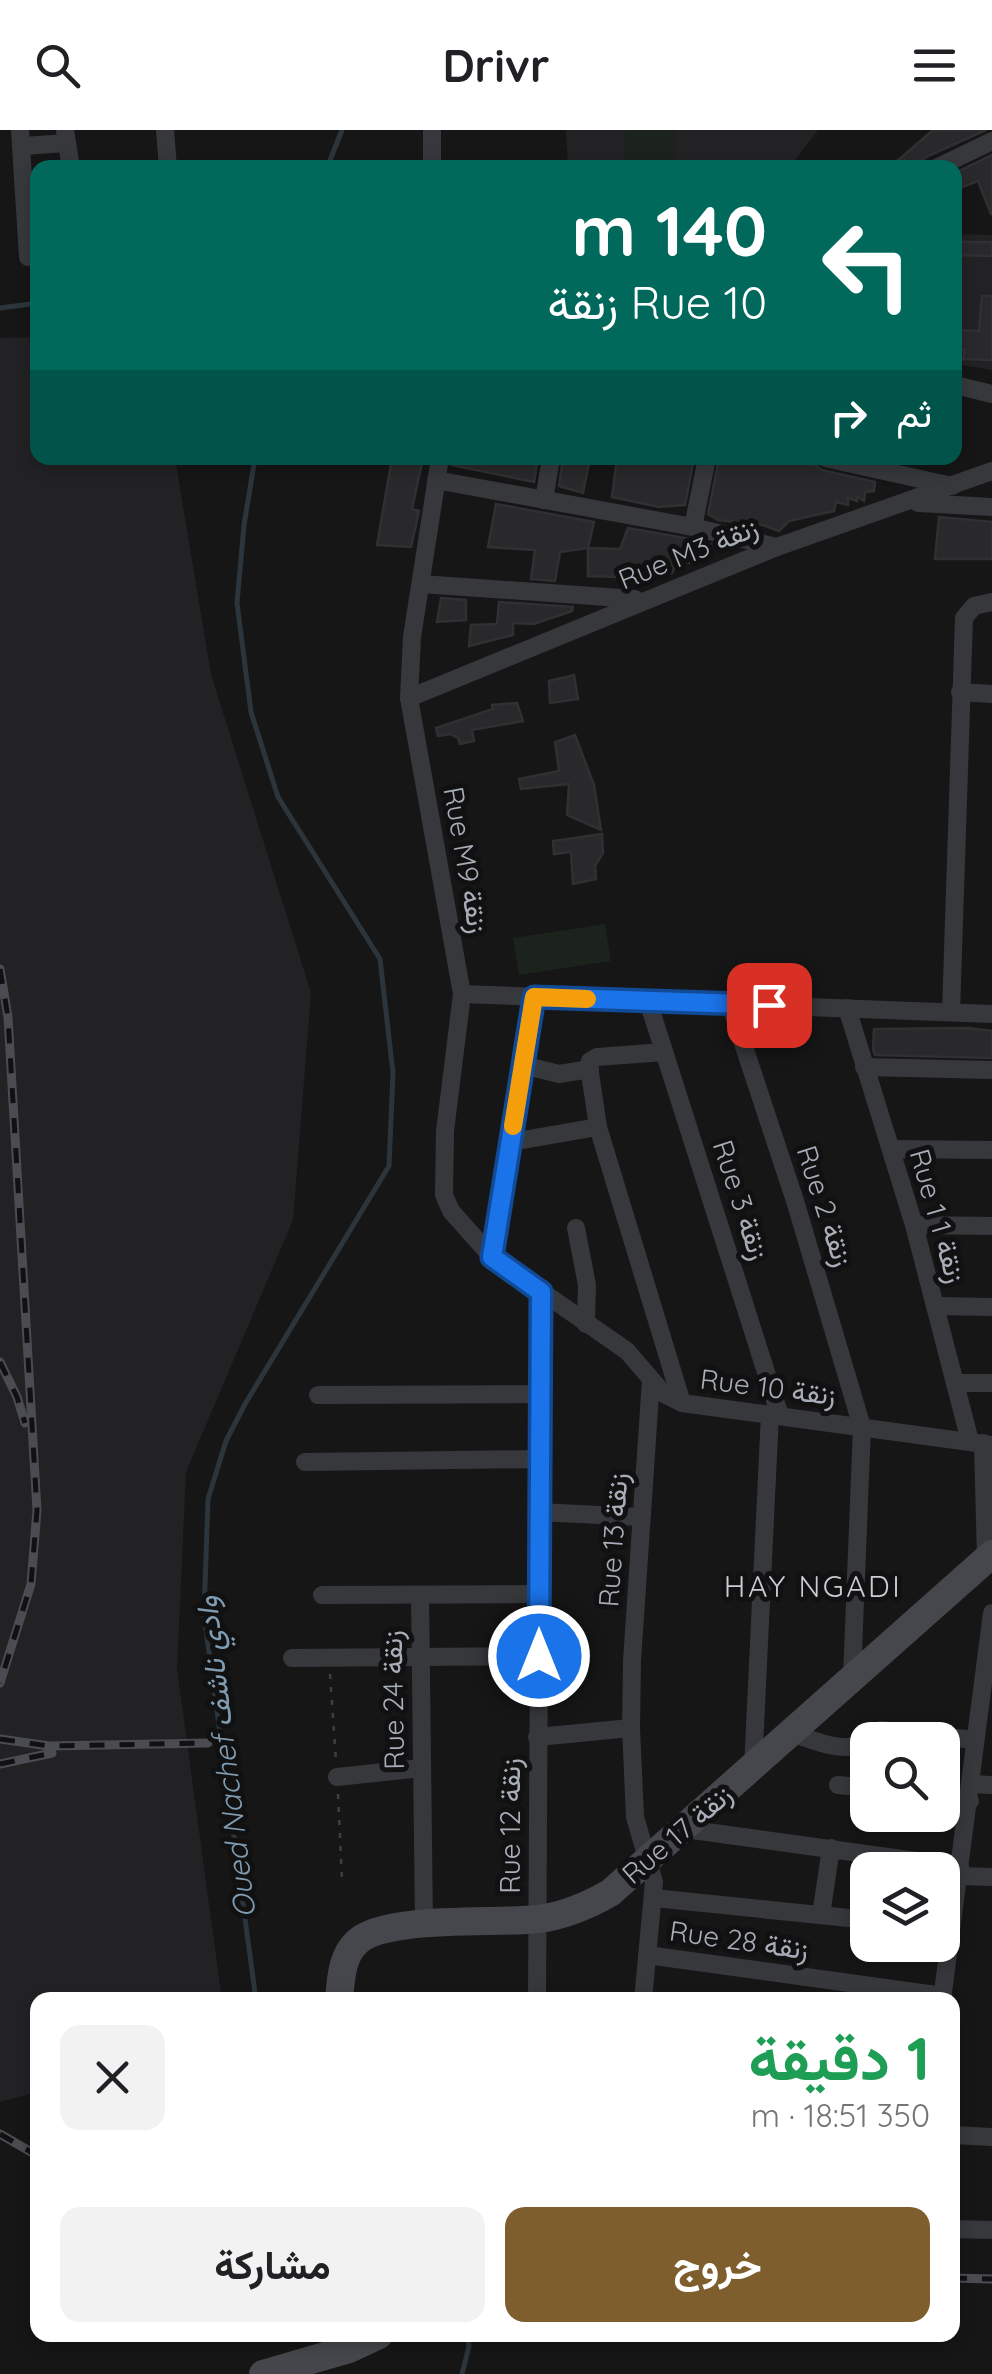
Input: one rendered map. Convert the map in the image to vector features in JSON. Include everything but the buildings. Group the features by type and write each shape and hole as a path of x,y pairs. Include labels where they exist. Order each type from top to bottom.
{"street":[{"path":"165,130 167,160"},
{"path":"432,130 432,160"},
{"path":"28,257 22,138 66,136"},
{"path":"952,160 992,140"},
{"path":"962,388 992,394"},
{"name":"Rue M9 زنقة","path":"439,465 412,637 409,698 462,994 442,1177 450,1211 492,1257"},
{"path":"544,500 550,465"},
{"path":"693,527 706,465"},
{"path":"857,465 952,486"},
{"name":"Rue M3 زنقة","path":"409,698 776,547 992,471"},
{"path":"436,480 693,527 776,547"},
{"path":"906,502 992,507"},
{"path":"421,584 642,600"},
{"path":"950,1012 964,618 974,606 992,602"},
{"path":"960,692 992,694"},
{"path":"462,994 992,1014"},
{"path":"492,1257 534,997"},
{"name":"Rue 3 زنقة","path":"648,1001 775,1415"},
{"name":"Rue 2 زنقة","path":"730,1004 796,1204 862,1427 852,1676"},
{"name":"Rue 1 زنقة 1","path":"847,1008 914,1224 956,1383 982,1443"},
{"path":"664,1052 597,1057 590,1061 590,1069 598,1126 682,1403"},
{"path":"523,1066 559,1074 590,1069"},
{"path":"864,1067 992,1070"},
{"path":"510,1142 598,1126"},
{"path":"891,1148 992,1150"},
{"path":"914,1224 992,1226"},
{"path":"576,1228 587,1284 586,1324"},
{"name":"Rue 10 زنقة","path":"492,1257 627,1351 664,1394 682,1403 982,1443"},
{"name":"Rue 12 زنقة","path":"537,1992 541,1292"},
{"path":"936,1306 992,1307"},
{"name":"Rue 13 زنقة","path":"643,1992 654,1898 650,1860 633,1802 632,1728 651,1380"},
{"path":"956,1383 992,1382"},
{"path":"318,1395 541,1394"},
{"path":"753,1768 775,1415"},
{"name":"Rue 17 زنقة","path":"340,1992 345,1961 356,1943 388,1929 538,1919 571,1912 598,1900 650,1860 989,1557 982,1443"},
{"path":"304,1462 538,1459"},
{"path":"538,1512 641,1516"},
{"path":"322,1594 420,1596"},
{"name":"Rue 24 زنقة","path":"424,1924 420,1596 539,1594"},
{"path":"960,1864 975,1740 986,1702 992,1616"},
{"path":"292,1658 539,1656"},
{"path":"538,1737 632,1728"},
{"path":"791,1733 845,1747 860,1744 874,1731 882,1730 975,1740"},
{"path":"337,1777 422,1768"},
{"path":"960,1795 992,1785"},
{"path":"838,1786 850,1787"},
{"path":"684,1828 853,1852"},
{"path":"820,1915 831,1848"},
{"path":"960,1871 992,1877"},
{"path":"654,1898 850,1918"},
{"name":"Rue 28 زنقة","path":"647,1955 902,1992"},
{"path":"943,1992 946,1962"},
{"path":"960,2136 992,2137"},
{"path":"960,2230 992,2230"},
{"path":"263,2374 364,2342"}],"shaded area":[{"path":"566,130 818,130 795,160 568,160"},
{"path":"624,130 674,130 676,160 626,160"},
{"path":"962,234 992,235 992,370 962,365"},
{"path":"30,337 30,465 176,465 211,674 311,993 293,1220 186,1472 177,1669 221,1992 30,1992 30,2094 0,2102 0,338"},
{"path":"605,924 611,961 519,975 513,938"}],"waterway":[{"path":"330,160 342,130"},
{"name":"Oued Nachef وادي ناشف","path":"0,308 30,304"},
{"name":"Oued Nachef وادي ناشف","path":"254,465 237,603 251,712 278,797 380,959 393,1073 389,1166 245,1404 226,1441 208,1499 204,1615 255,1992"},
{"name":"Oued Nachef وادي ناشف","path":"462,2374 468,2342"}],"railway":[{"path":"0,969 8,1017 37,1510 31,1584 0,1683"},
{"path":"0,1362 25,1423"},
{"path":"0,1739 49,1746 208,1743"},
{"path":"0,1764 52,1753"},
{"path":"0,2134 30,2151"},
{"path":"960,2278 992,2279"}],"slow traffic":[{"path":"513,1126 534,997 587,999"}],"district":[{"name":"HAY NGADI","path":"813,1587"}],"route":[{"path":"539,1656 541,1292 492,1257 534,997 769,1005"}]}
